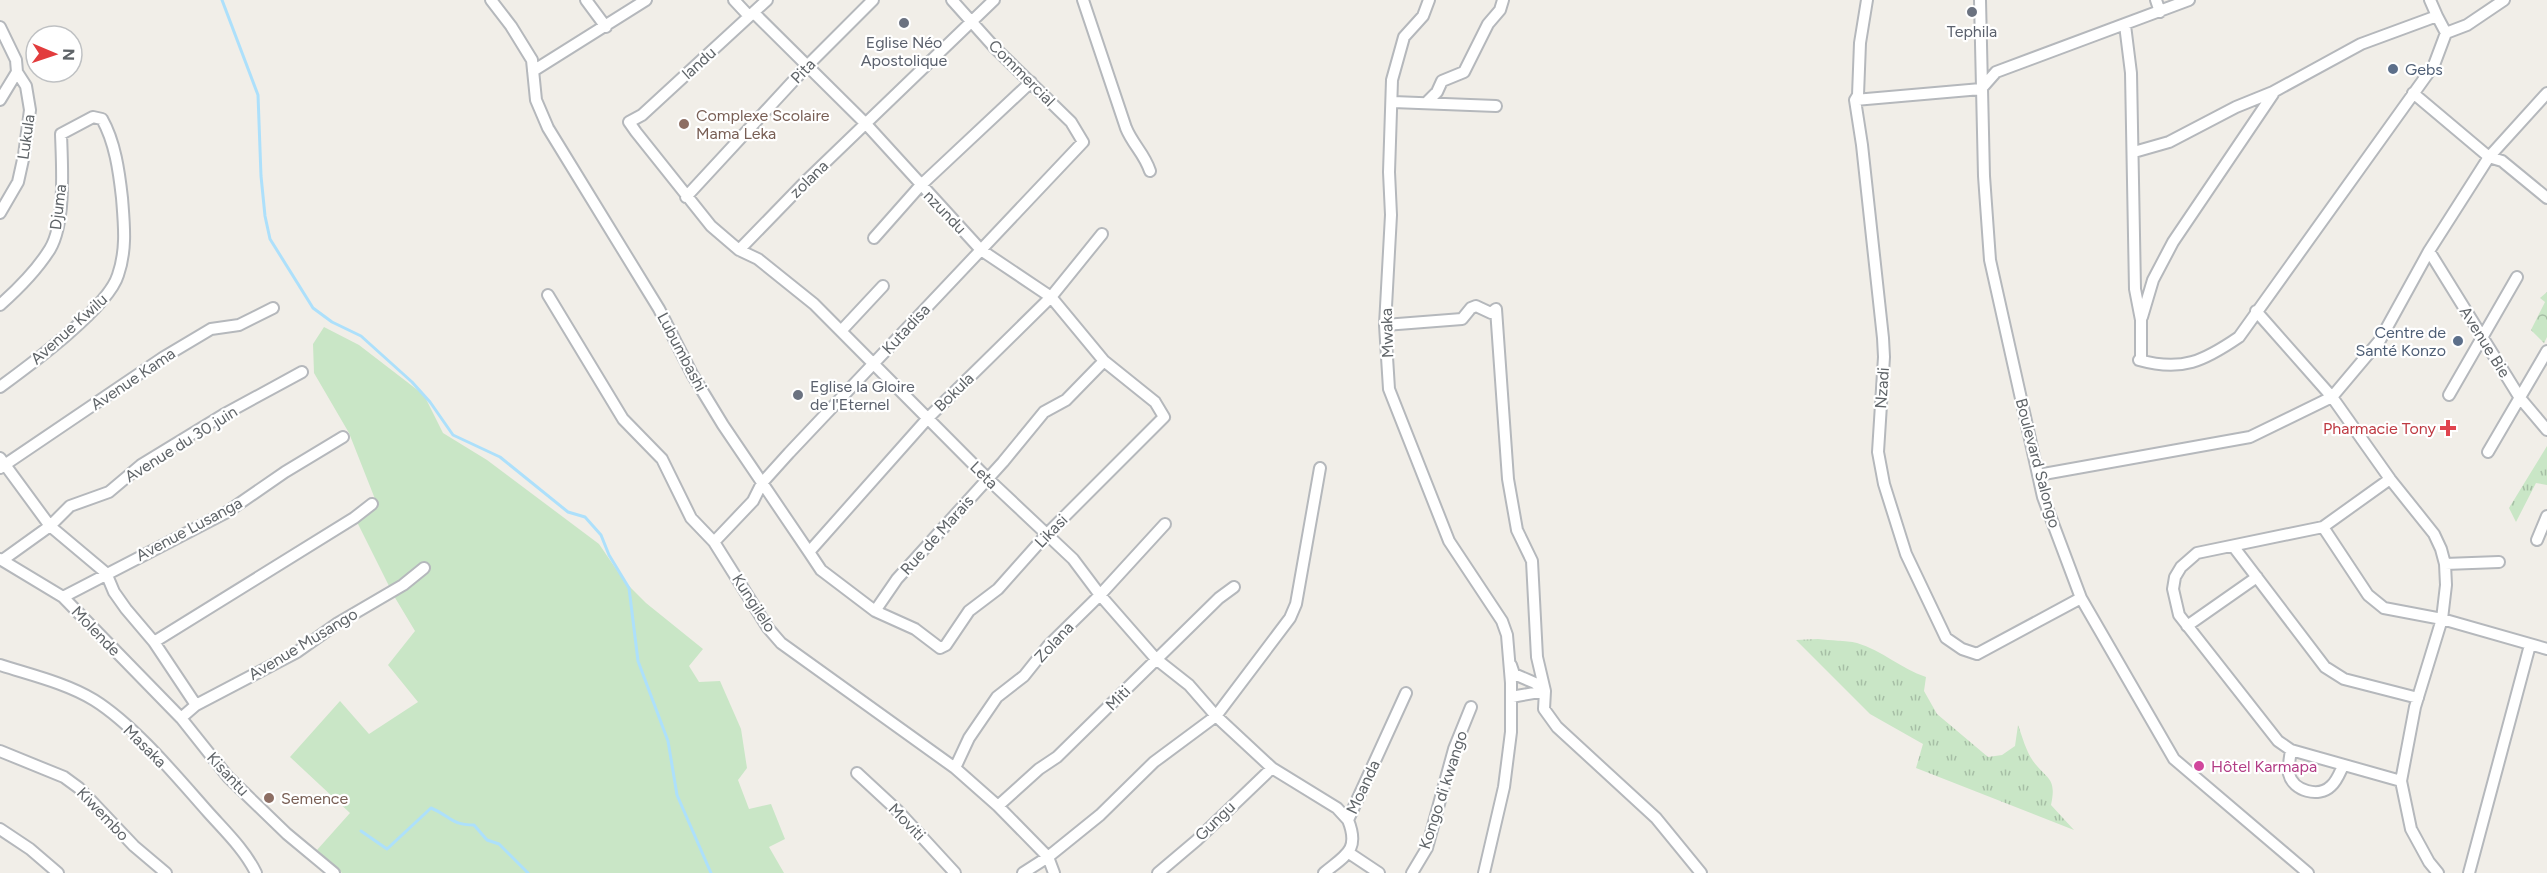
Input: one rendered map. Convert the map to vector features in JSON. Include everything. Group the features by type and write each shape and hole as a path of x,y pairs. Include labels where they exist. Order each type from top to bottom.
{"street":[{"name":"Lubumbashi","path":"491,0 511,26 531,60 536,100 548,128 659,309 723,425 808,552 821,570 875,611 915,629 942,647"},
{"path":"586,0 606,27"},
{"path":"533,71 646,0"},
{"name":"nzundu","path":"734,0 748,15 754,13 808,65 866,124 920,186 950,214 981,250 1051,297 1104,361 1155,402 1164,417"},
{"name":"landu","path":"629,122 642,115 767,0"},
{"name":"Pita","path":"686,197 808,65 873,0"},
{"name":"Commercial","path":"952,0 995,48 1071,122 1082,137 1083,142 1080,148"},
{"name":"zolana","path":"739,250 808,179 994,0"},
{"path":"1083,0 1126,128 1130,138 1145,157 1150,171"},
{"name":"Mwaka","path":"1429,0 1423,16 1404,37 1392,80 1389,172 1391,215 1385,325 1389,389 1449,541 1503,621 1507,635 1506,647"},
{"path":"1426,103 1437,92 1442,81 1464,72 1488,24 1500,10 1503,0"},
{"path":"1855,100 1858,95 1860,43 1867,0"},
{"name":"Boulevard Salongo","path":"1980,0 1984,176 1990,260 2038,475 2067,565 2081,598 2106,637 2174,759 2308,873"},
{"path":"2156,0 2160,12"},
{"path":"1855,100 1981,89 1996,72 2189,0"},
{"path":"2125,25 2131,73 2135,289 2141,320 2141,359 2139,360 2176,366 2204,358 2239,337 2434,65 2446,33 2430,0"},
{"path":"2446,33 2467,25 2504,0"},
{"path":"2134,152 2169,142 2236,107 2273,92 2361,44 2437,16"},
{"name":"Lukula","path":"0,27 16,60 17,72 26,86 30,110 28,134 18,182 0,213"},
{"path":"0,100 17,72"},
{"path":"874,238 920,186 1031,82"},
{"path":"2141,320 2153,280 2173,242 2273,92"},
{"path":"2413,93 2489,157 2502,161 2547,198"},
{"path":"2038,475 2250,437 2332,397 2380,340 2429,251 2489,157 2547,93"},
{"name":"Nzadi","path":"1855,100 1862,145 1884,357 1878,452 1884,484 1906,554 1946,638 1962,649 1977,654 2081,598"},
{"path":"1393,102 1496,106"},
{"name":"Djuma","path":"0,305 32,272 51,248 57,229 61,195 61,134 93,117 102,119"},
{"name":"Avenue Kwilu","path":"0,387 48,350 84,318 112,289 118,276 125,234 120,181 111,134 102,119"},
{"name":"Leta","path":"629,122 711,226 739,250 758,259 780,276 841,331 988,479 1073,559 1100,595 1156,659 1189,685 1216,716 1272,768 1337,808 1348,820"},
{"name":"Kutadisa","path":"714,542 753,501 762,483 1080,148"},
{"name":"Bokula","path":"808,552 928,418 1051,297 1102,234"},
{"name":"Avenue Bie","path":"2429,251 2520,398 2547,430"},
{"path":"2449,395 2517,277"},
{"path":"841,331 884,286"},
{"name":"Kungilelo","path":"548,295 623,419 662,459 691,518 714,542 768,628 781,643 955,768 998,806 1048,857 1054,873"},
{"path":"1385,325 1462,318 1476,306 1491,313 1496,309 1508,479 1516,530 1532,561 1537,657 1545,691 1544,708 1557,727 1656,818 1701,873"},
{"name":"Avenue Kama","path":"2,463 211,329 239,325 273,308"},
{"path":"2256,311 2332,397 2390,479 2434,534 2445,564 2446,585 2442,620 2418,698 2401,781 2411,830 2438,873"},
{"path":"2488,452 2547,351"},
{"name":"Rue de Marais","path":"875,611 897,579 988,479 1044,412 1066,400 1104,361"},
{"name":"Avenue du 30 juin","path":"2,559 50,526 70,506 109,492 141,465 302,372"},
{"name":"Likasi","path":"942,647 969,611 998,589 1047,534 1164,417"},
{"name":"Avenue Lusanga","path":"63,597 227,512 285,472 343,437"},
{"path":"2,463 50,526 106,573 114,592 154,642 196,705"},
{"path":"1023,873 1048,857 1100,815 1154,762 1216,716 1290,618 1296,604 1320,468"},
{"path":"2390,479 2323,527 2197,554 2181,567 2175,577 2173,590 2175,603 2187,626 2278,741 2291,750 2401,781"},
{"path":"154,642 354,518 372,504"},
{"path":"2537,540 2547,516"},
{"name":"Zolana","path":"955,768 969,738 997,697 1024,676 1048,646 1100,595 1165,524"},
{"path":"2323,527 2368,595 2384,608 2442,620 2547,649"},
{"path":"2233,546 2325,667 2335,675 2418,698"},
{"name":"Molende","path":"2,559 63,597 181,718"},
{"path":"2445,564 2499,562"},
{"name":"Avenue Musango","path":"181,718 196,705 297,652 338,623 403,585 424,568"},
{"path":"2187,626 2257,577"},
{"name":"Miti","path":"998,806 1039,769 1057,757 1156,659 1234,587"},
{"path":"2469,873 2530,645"},
{"path":"1506,647 1514,674 1535,683 1545,691"},
{"path":"1484,873 1504,787 1511,732 1511,697 1506,647"},
{"name":"Masaka","path":"0,665 52,681 94,700 114,715 194,796 249,859 256,873"},
{"path":"1511,697 1545,691"},
{"name":"Moanda","path":"1349,853 1354,835 1348,820 1406,693"},
{"name":"Kongo di kwango","path":"1412,873 1427,848 1454,749 1471,706"},
{"name":"Kisantu","path":"181,718 228,777 287,834 334,873"},
{"path":"2291,750 2289,773 2294,782 2303,790 2314,793 2325,790 2333,785 2343,766"},
{"name":"Kiwembo","path":"0,751 64,777 85,794 134,846 166,873"},
{"name":"Gungu","path":"1158,873 1197,840 1272,768"},
{"name":"Moviti","path":"857,773 898,811 955,873"},
{"path":"0,829 30,849 58,873"},
{"path":"1324,873 1349,853 1379,873"}],"green space":[{"path":"2547,292 2547,337 2544,343 2531,330 2545,302 2540,298"},
{"path":"324,327 359,345 424,395 443,433 487,460 599,544 625,582 646,603 703,649 689,666 699,682 720,681 741,729 747,768 738,780 749,809 771,804 785,839 769,847 784,873 342,873 317,850 350,813 290,757 340,701 369,734 418,702 388,665 415,631 394,596 356,520 377,504 349,433 314,373 313,344"},
{"path":"2547,446 2547,485 2536,483 2516,522 2509,508"},
{"path":"1796,640 1852,642 1866,646 1926,677 1924,691 1937,714 1988,757 2002,755 2015,746 2018,725 2031,757 2052,784 2051,805 2074,830 1916,768 1923,744 1870,714"}],"waterway":[{"path":"222,0 258,95 261,176 270,239 313,308 332,322 361,336 412,382 430,402 453,435 500,457 568,512 585,517 601,535 609,555 629,588 638,661 668,741 677,795 711,873"},
{"path":"361,831 387,849 431,808 455,822 474,825 487,840 499,844 528,873"}],"place":[{"name":"Tephila","path":"1972,12"},
{"name":"Eglise Néo Apostolique","path":"904,23"},
{"name":"Gebs","path":"2393,69"},
{"name":"Complexe Scolaire Mama Leka","path":"684,124"},
{"name":"Centre de Santé Konzo","path":"2458,341"},
{"name":"Eglise la Gloire de l'Eternel","path":"798,395"},
{"name":"Pharmacie Tony","path":"2448,428"},
{"name":"Hôtel Karmapa","path":"2199,766"},
{"name":"Semence","path":"269,798"}]}
